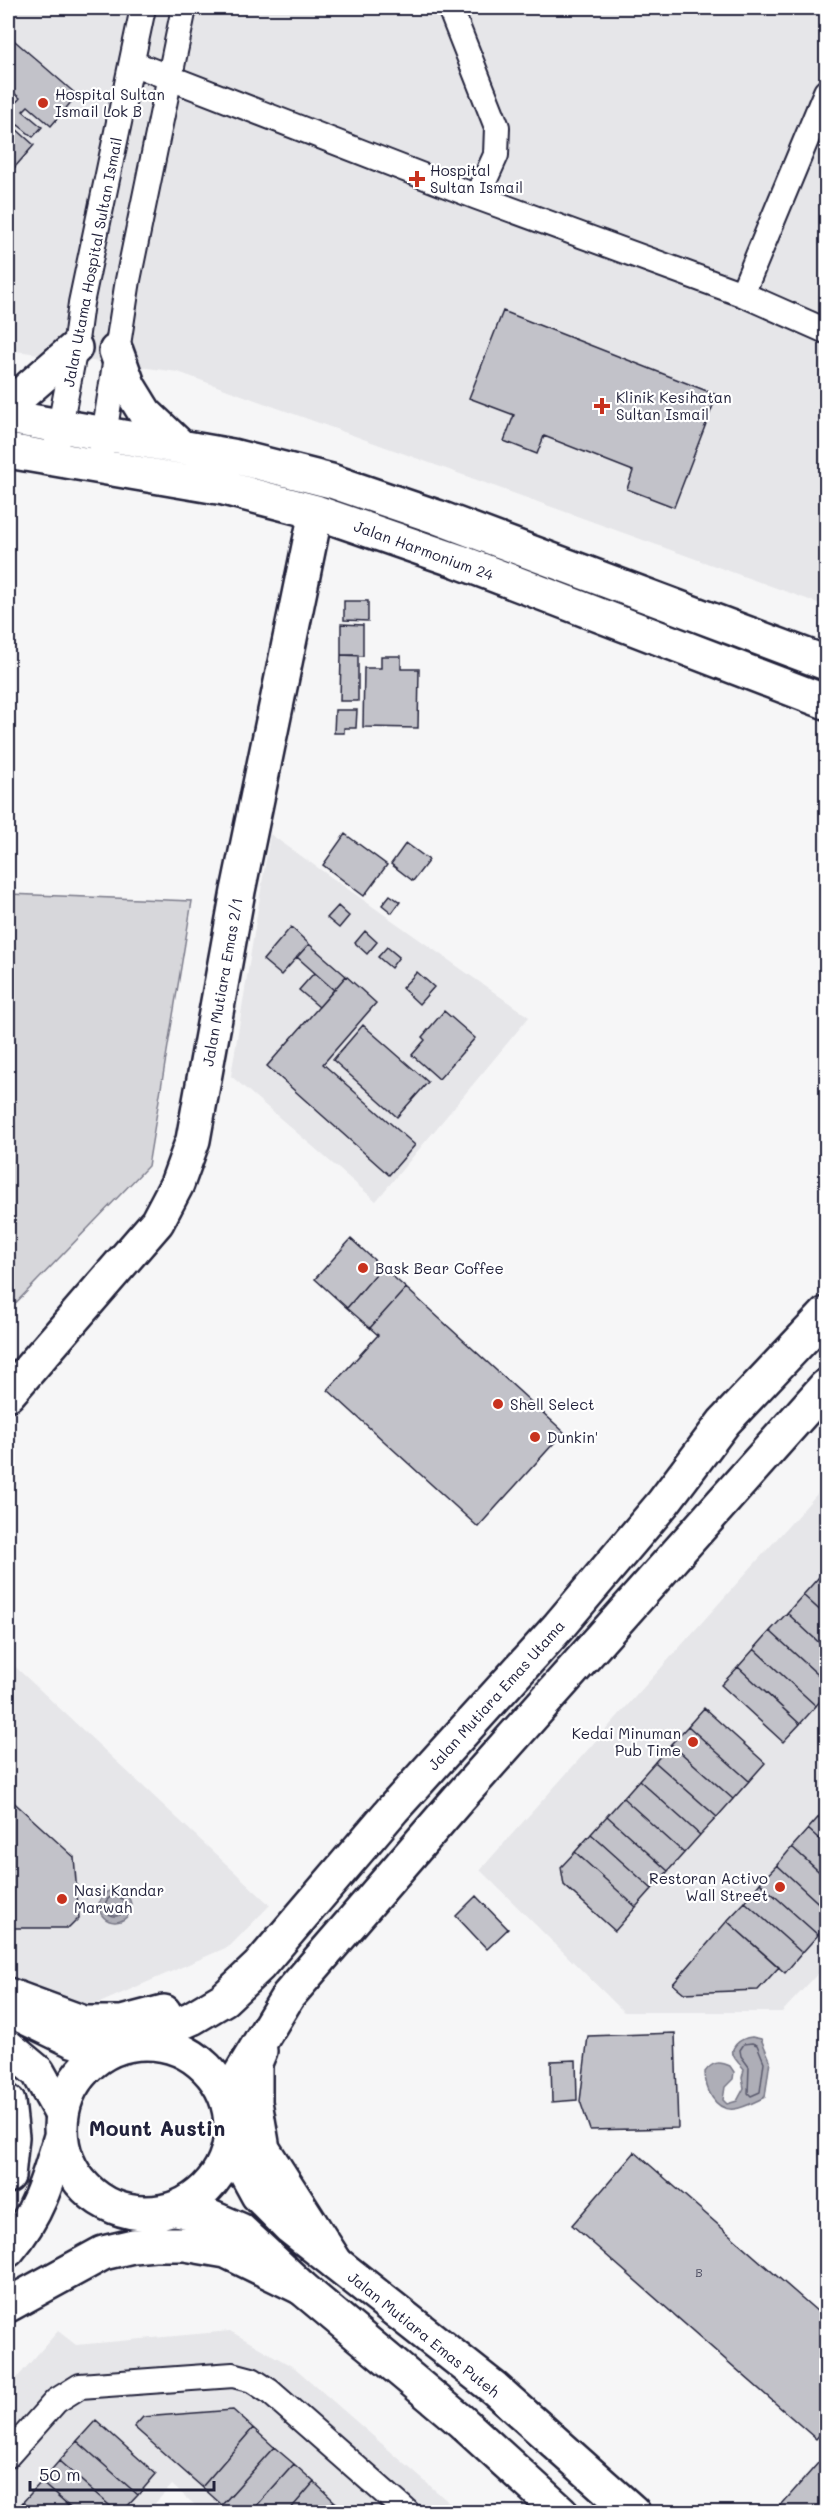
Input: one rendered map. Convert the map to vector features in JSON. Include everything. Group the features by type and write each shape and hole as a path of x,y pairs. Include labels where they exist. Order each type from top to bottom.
{"street":[{"name":"Jalan Utama Hospital Sultan Ismail","path":"54,458 75,348 81,303 143,8"},
{"path":"102,450 128,280 184,8"},
{"path":"450,8 497,126 495,155 477,197"},
{"path":"132,63 477,197 742,294 826,331"},
{"path":"742,294 826,92"},
{"path":"8,406 75,348"},
{"path":"116,351 129,387 145,413 181,447"},
{"name":"Jalan Harmonium 24","path":"8,417 60,426 102,450 224,488 316,512 458,561 826,702"},
{"name":"Jalan Harmonium 24","path":"8,451 54,458 102,450 181,447 231,456 331,481 405,506 826,663"},
{"name":"Jalan Mutiara Emas 2/1","path":"8,1394 158,1222 177,1184 193,1140 238,891 316,512"},
{"name":"Jalan Mutiara Emas Utama","path":"123,2046 192,2019 224,1999 259,1966 393,1809 566,1617 663,1503 723,1422 826,1314"},
{"path":"226,2098 288,1996 459,1798 826,1386"},
{"path":"8,1995 84,2023 122,2023 159,2015 259,1966"},
{"path":"288,1996 265,2037 255,2063 255,2102 263,2149 336,2263"},
{"path":"8,2009 72,2040 123,2046 160,2043 182,2050 201,2062 216,2078 226,2098 231,2121 230,2144 224,2165 212,2184 195,2199 176,2209 154,2214 132,2213 111,2206 92,2194 76,2178 66,2158 61,2125 38,2072 8,2047"},
{"path":"8,2250 25,2230 45,2191 70,2088 86,2066 123,2046"},
{"path":"8,2102 12,2137 8,2176"},
{"name":"Jalan Mutiara Emas Puteh","path":"230,2144 258,2195 290,2227 494,2388 633,2512"},
{"path":"176,2209 210,2217 240,2230 302,2288 461,2421 561,2512"},
{"path":"13,2302 70,2247 132,2213"},
{"path":"13,2302 103,2253 154,2244 185,2244 226,2251 302,2288"},
{"path":"8,2455 56,2401 72,2389 87,2384 223,2374 243,2376 269,2391 407,2512"}],"shaded area":[{"name":"Hospital Sultan Ismail","path":"8,8 826,8 826,606 178,372 8,350"},
{"path":"270,834 529,1017 376,1201 231,1076"},
{"path":"8,894 192,901 148,1166 8,1311"},
{"path":"826,1484 826,1965 782,2012 624,2012 480,1870"},
{"path":"8,1660 270,1905 230,1946 88,2008 8,1976"},
{"path":"58,2331 76,2345 230,2331 295,2368 460,2512 203,2512 172,2485 147,2512 8,2512 8,2388"}],"water":[{"path":"115,1890 126,1895 131,1906 126,1917 115,1922 104,1917 99,1906 104,1895"},
{"path":"752,2037 761,2039 770,2060 765,2097 746,2106 727,2109 712,2097 705,2072 716,2063 730,2066 734,2072 733,2079 725,2087 723,2100 727,2104 737,2101 744,2088 742,2078 744,2069 733,2052 736,2044"}],"building":[{"name":"Hospital Sultan Ismail Lok B","path":"8,35 77,95 51,126 28,106 23,111 42,127 33,137 18,125 15,128 34,145 8,175 8,101 13,106 20,98 8,88"},
{"name":"Klinik Kesihatan Sultan Ismail","path":"503,311 717,395 674,507 627,489 633,471 544,436 537,454 504,441 514,415 469,398"},
{"path":"344,601 368,601 368,621 344,620"},
{"path":"341,624 363,625 363,656 341,655"},
{"path":"341,655 358,655 358,701 340,701"},
{"path":"381,656 401,656 401,669 419,669 418,728 363,727 364,668 381,668"},
{"path":"335,710 357,710 356,728 344,728 344,733 334,733"},
{"path":"345,834 387,865 364,896 323,865"},
{"path":"406,843 429,860 413,881 391,864"},
{"path":"390,895 400,902 392,913 382,905"},
{"path":"338,906 349,916 339,928 327,918"},
{"path":"291,927 309,944 281,975 263,960"},
{"path":"365,931 377,942 367,954 355,943"},
{"path":"309,944 346,976 334,990 297,957"},
{"path":"387,947 399,957 391,968 378,957"},
{"path":"417,972 434,987 419,1004 402,988"},
{"path":"314,973 334,990 319,1007 299,990"},
{"path":"346,976 376,1003 323,1064 415,1145 389,1175 267,1066"},
{"path":"444,1011 475,1038 439,1079 412,1055 425,1040 422,1037"},
{"path":"363,1025 428,1082 397,1117 333,1060"},
{"path":"351,1239 382,1267 347,1308 315,1279"},
{"path":"382,1267 406,1288 370,1328 347,1308"},
{"path":"406,1288 564,1432 478,1527 328,1390 378,1335 370,1328"},
{"path":"826,1569 826,1583 819,1577"},
{"path":"819,1577 826,1583 826,1616 803,1595"},
{"path":"803,1595 826,1616 826,1649 787,1613"},
{"path":"787,1613 826,1649 826,1682 770,1631"},
{"path":"770,1631 826,1682 826,1694 816,1706 754,1649"},
{"path":"754,1649 816,1706 800,1724 738,1667"},
{"path":"738,1667 800,1724 783,1742 721,1685"},
{"path":"704,1708 765,1763 749,1781 688,1726"},
{"path":"688,1726 749,1781 733,1799 671,1744"},
{"path":"671,1744 733,1799 717,1817 655,1762"},
{"path":"655,1762 717,1817 700,1835 639,1780"},
{"path":"639,1780 700,1835 684,1853 623,1798"},
{"path":"8,1797 74,1857 79,1918 69,1928 8,1928"},
{"path":"623,1798 684,1853 668,1871 607,1816"},
{"path":"824,1811 826,1813 826,1845 808,1829"},
{"path":"607,1816 668,1871 652,1889 591,1834"},
{"path":"808,1829 826,1845 826,1878 792,1847"},
{"path":"591,1834 652,1889 636,1907 575,1852"},
{"path":"792,1847 826,1878 826,1910 777,1865"},
{"path":"575,1852 636,1907 615,1931 564,1885 561,1867"},
{"path":"777,1865 826,1910 826,1926 818,1935 760,1883"},
{"path":"760,1883 818,1935 802,1953 745,1902"},
{"path":"476,1896 508,1929 487,1949 456,1916"},
{"path":"745,1902 802,1953 785,1973 727,1921"},
{"path":"727,1921 779,1967 758,1990 684,1993 673,1984"},
{"path":"675,2033 678,2128 590,2130 580,2101 588,2036"},
{"path":"576,2060 577,2100 552,2102 551,2061"},
{"path":"635,2152 826,2319 826,2427 816,2439 572,2225"},
{"path":"233,2410 253,2428 202,2487 134,2427 143,2417"},
{"path":"96,2420 156,2474 138,2495 77,2441"},
{"path":"253,2428 274,2447 222,2505 202,2487"},
{"path":"77,2441 138,2495 122,2512 117,2512 59,2461"},
{"path":"274,2447 294,2464 251,2512 231,2512 222,2505"},
{"path":"826,2454 826,2512 775,2512"},
{"path":"59,2461 117,2512 75,2512 41,2482"},
{"path":"294,2464 314,2482 288,2512 251,2512"},
{"path":"41,2482 75,2512 34,2512 23,2502"},
{"path":"314,2482 334,2501 324,2512 288,2512"},
{"path":"334,2501 348,2512 324,2512"},
{"path":"23,2502 34,2512 14,2512"}],"place":[{"name":"Hospital Sultan Ismail Lok B","path":"43,103"},
{"name":"Hospital Sultan Ismail","path":"417,179"},
{"name":"Klinik Kesihatan Sultan Ismail","path":"602,406"},
{"name":"Bask Bear Coffee","path":"363,1268"},
{"name":"Shell Select","path":"498,1404"},
{"name":"Dunkin'","path":"535,1437"},
{"name":"Kedai Minuman Pub Time","path":"693,1742"},
{"name":"Restoran Activo Wall Street","path":"780,1887"},
{"name":"Nasi Kandar Marwah","path":"62,1899"}],"district":[{"name":"Mount Austin","path":"157,2127"}]}
